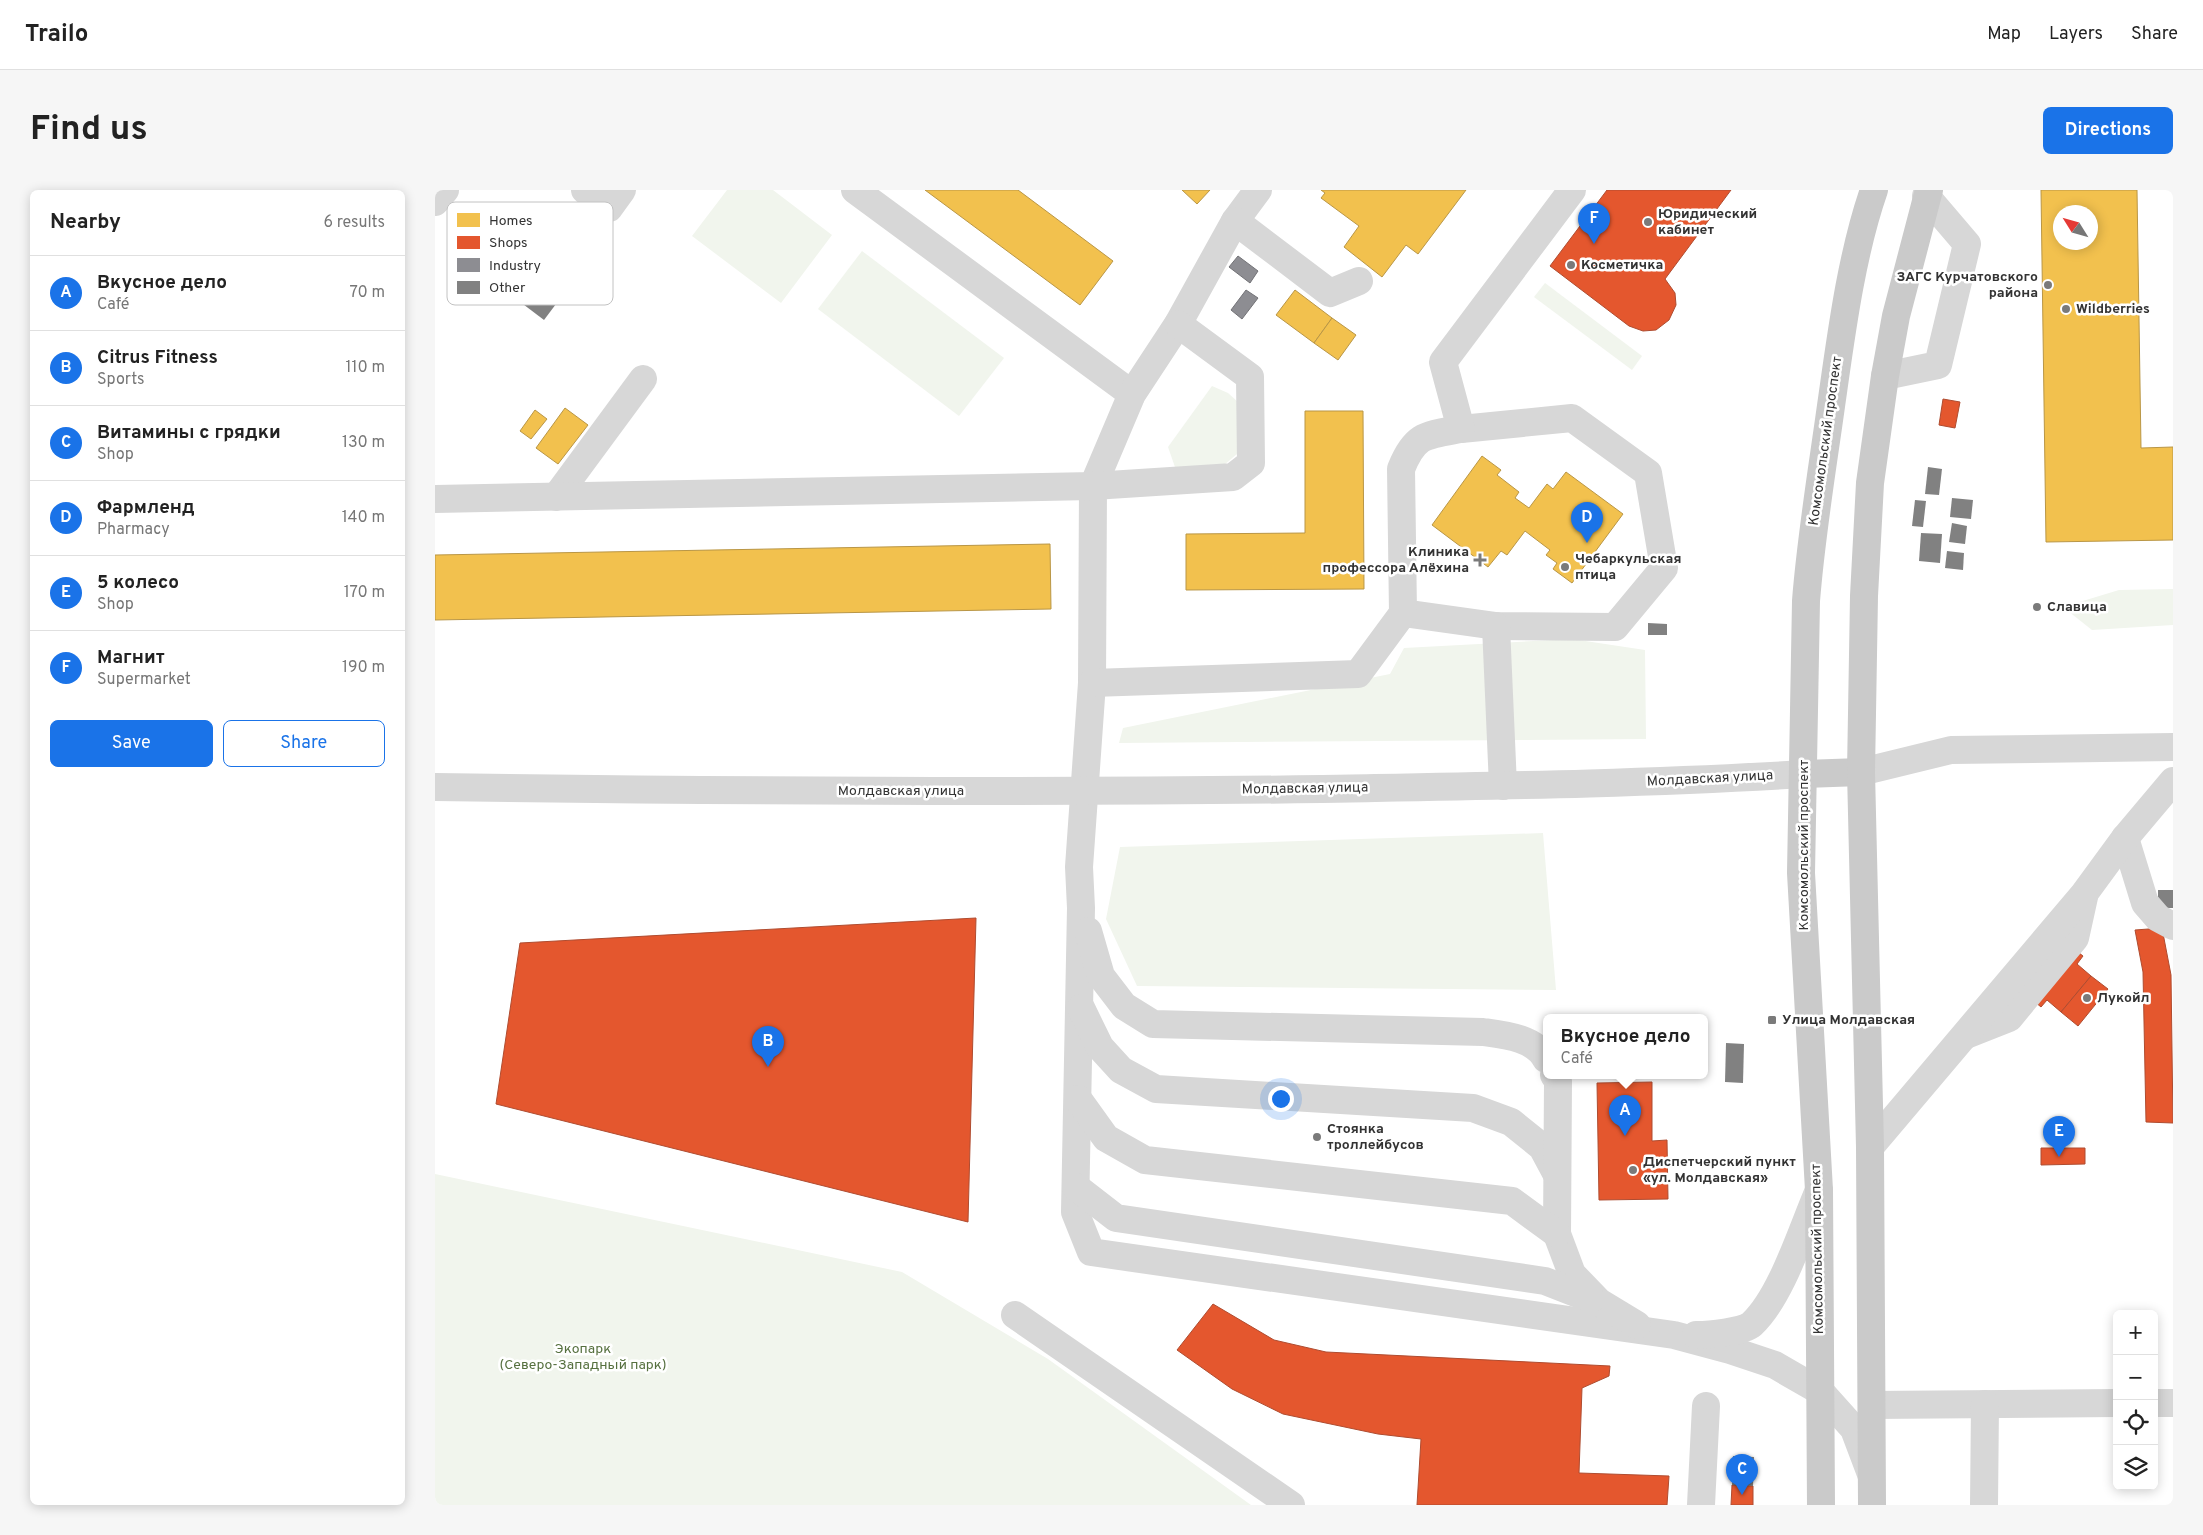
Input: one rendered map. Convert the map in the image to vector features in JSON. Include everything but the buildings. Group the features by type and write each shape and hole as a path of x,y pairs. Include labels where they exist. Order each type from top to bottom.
{"main road":[{"name":"Комсомольский проспект","path":"1821,1505 1819,1190 1801,873 1806,601 1809,559 1837,363 1863,222 1874,190"},
{"path":"1872,1505 1870,1147 1861,772 1865,596 1870,483 1885,376 1895,316 1928,193"},
{"name":"Молдавская улица","path":"1804,774 1861,772"}],"street":[{"path":"435,202 445,190"},
{"path":"585,190 601,202"},
{"path":"613,202 622,190"},
{"path":"855,190 1132,394"},
{"path":"1258,190 1235,221 1179,324 1132,394 1093,486 1092,683 1079,867 1081,908 1075,1212 1091,1252 1674,1335 1711,1335 1751,1325 1775,1293 1819,1190"},
{"path":"1461,429 1443,362 1573,190"},
{"path":"1885,376 1938,365 1967,244 1928,193"},
{"path":"1235,221 1330,293 1359,281"},
{"path":"435,500 1093,486 1233,477 1251,463 1249,377 1179,324"},
{"path":"557,497 643,379"},
{"path":"1092,683 1358,674 1403,613 1401,469 1409,448 1426,435 1461,429 1572,418 1648,473 1664,568 1615,627 1496,626 1403,613"},
{"path":"1496,626 1503,786"},
{"name":"Молдавская улица","path":"1861,772 1951,750 2173,747"},
{"name":"Молдавская улица","path":"435,787 1084,792 1503,786 1704,780 1804,774"},
{"path":"1870,1147 1962,1036 2009,1018 2075,938 2084,894 2125,838 2173,780"},
{"path":"2125,838 2145,903 2158,918 2173,926"},
{"path":"1081,908 1101,976 1124,1006 1153,1024 1483,1032 1515,1036 1543,1054"},
{"path":"1079,1003 1101,1047 1121,1070 1156,1089 1473,1108 1511,1122 1542,1147 1557,1175"},
{"path":"1556,1079 1557,1234 1572,1274 1599,1302"},
{"path":"1078,1099 1106,1138 1145,1160 1513,1201 1557,1234"},
{"path":"1076,1187 1116,1218 1545,1281 1599,1302 1638,1326 1730,1350 1775,1365 1820,1391 1854,1429 1872,1475"},
{"path":"1015,1315 1291,1505"},
{"path":"1872,1405 2113,1403"},
{"path":"2158,1403 2173,1403"},
{"path":"1984,1505 1985,1404"},
{"path":"1701,1505 1706,1406"}],"green space":[{"path":"727,190 773,190 832,235 781,303 692,236"},
{"path":"862,251 1004,358 959,416 818,309"},
{"path":"1545,283 1642,356 1632,370 1534,297"},
{"path":"1212,386 1228,393 1239,403 1237,454 1224,465 1176,470 1168,447"},
{"path":"2173,589 2173,625 2092,630 2063,607 2119,590"},
{"path":"1572,639 1645,650 1646,739 1119,743 1123,728 1390,674 1404,648"},
{"path":"1543,833 1556,990 1137,986 1106,919 1120,847"},
{"name":"Экопарк (Северо-Западный парк)","path":"435,1174 902,1272 1048,1359 1251,1505 435,1505"}],"place":[{"name":"Юридический кабинет","path":"1648,222"},
{"name":"Магнит","path":"1594,244"},
{"name":"Косметичка","path":"1571,265"},
{"name":"ЗАГС Курчатовского района","path":"2048,285"},
{"name":"Wildberries","path":"2066,309"},
{"name":"Фармленд","path":"1587,543"},
{"name":"Клиника профессора Алёхина","path":"1480,560"},
{"name":"Чебаркульская птица","path":"1565,567"},
{"name":"Славица","path":"2037,607"},
{"name":"Лукойл","path":"2087,998"},
{"name":"Улица Молдавская","path":"1772,1020"},
{"name":"Citrus Fitness","path":"768,1067"},
{"name":"Вкусное дело","path":"1625,1136"},
{"name":"Стоянка троллейбусов","path":"1317,1137"},
{"name":"5 колесо","path":"2059,1157"},
{"name":"Диспетчерский пункт «ул. Молдавская»","path":"1633,1170"},
{"name":"Витамины с грядки","path":"1742,1495"}]}
